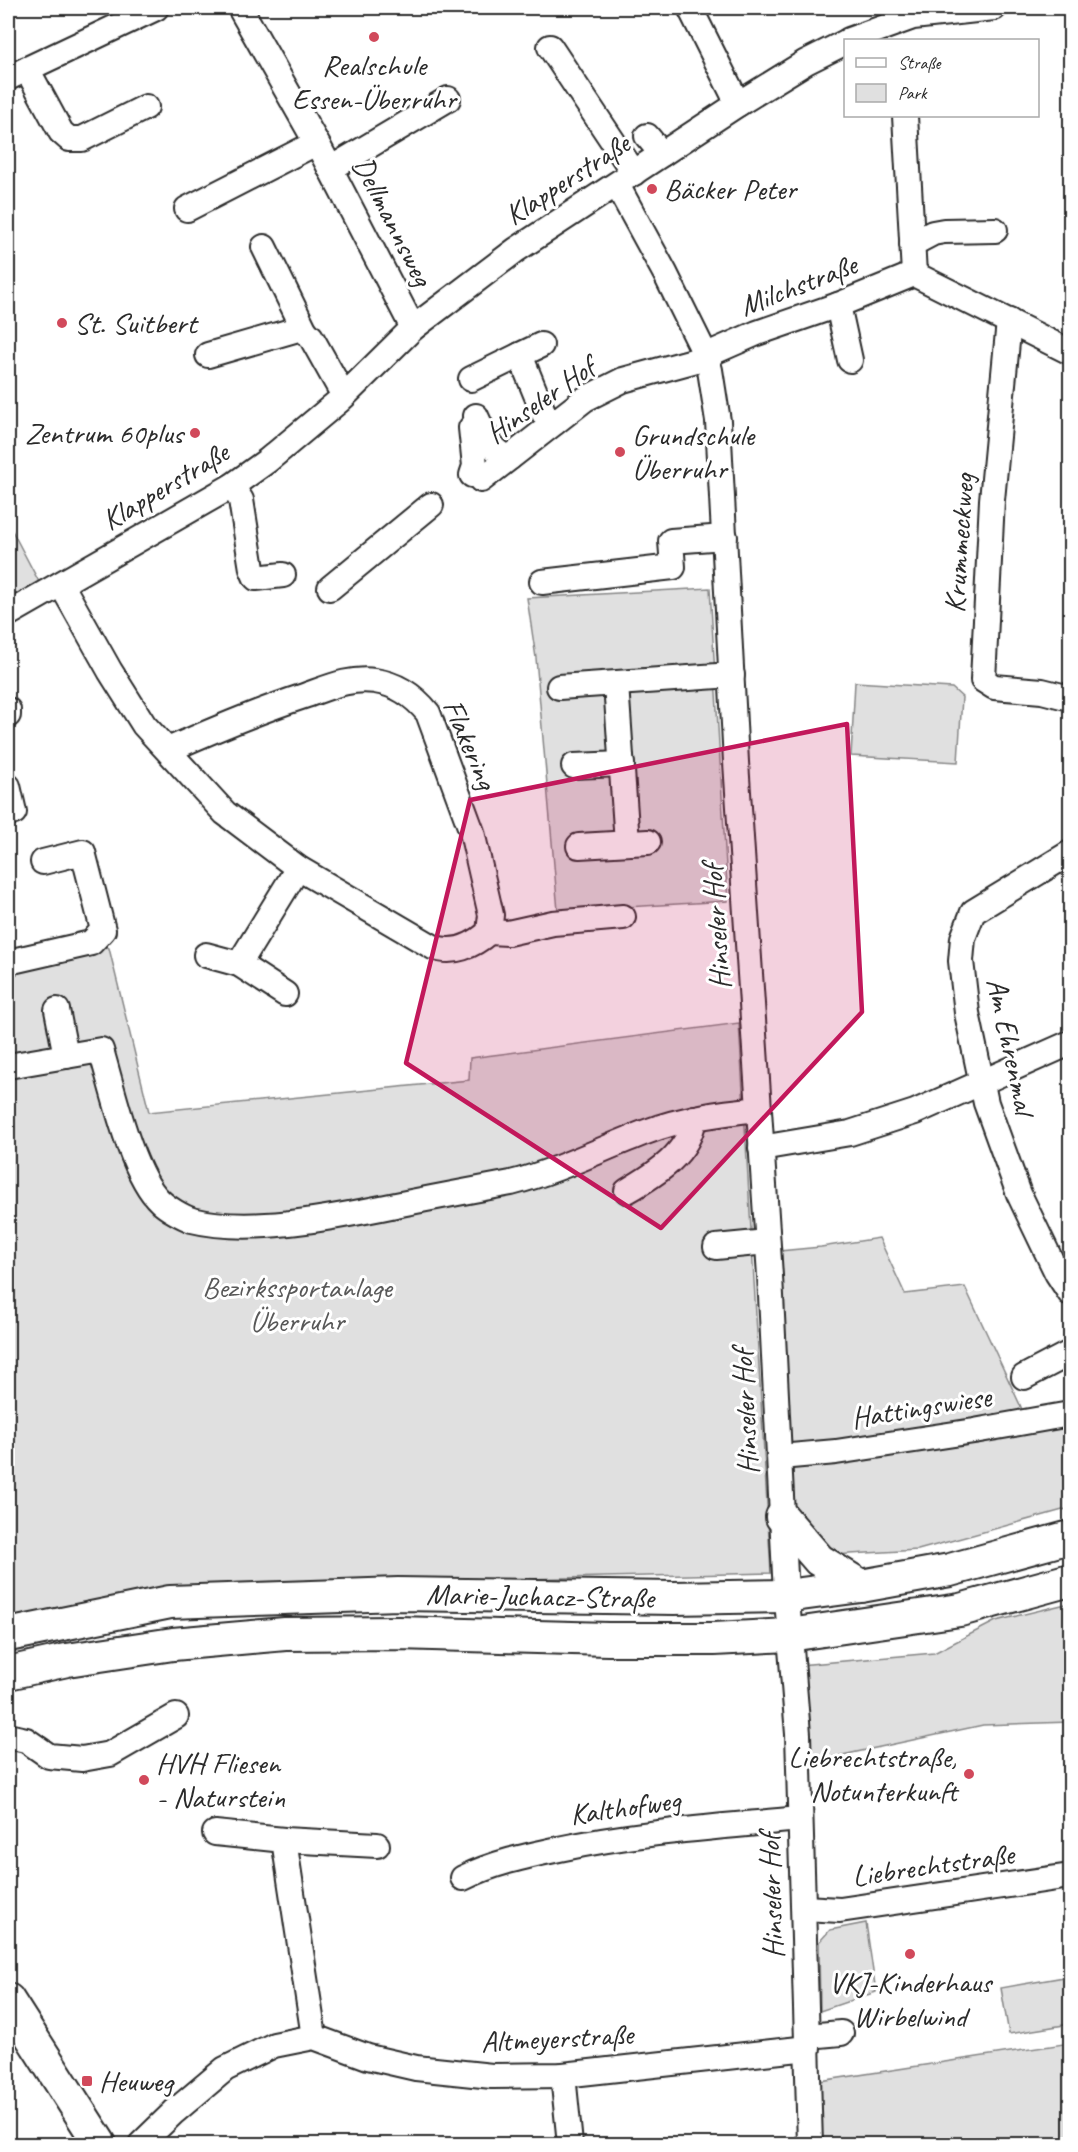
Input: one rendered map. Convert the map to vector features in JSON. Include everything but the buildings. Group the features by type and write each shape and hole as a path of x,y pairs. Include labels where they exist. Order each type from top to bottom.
{"main road":[{"path":"782,1517 819,1560 861,1586"},
{"name":"Marie-Juchacz-Straße","path":"8,1635 170,1602 398,1594 674,1598 786,1596 861,1586 950,1570 1071,1537"},
{"name":"Marie-Juchacz-Straße","path":"8,1673 67,1660 173,1644 285,1634 399,1633 608,1640 714,1639 789,1635 960,1610 1071,1580"},
{"path":"8,2000 100,2145"}],"street":[{"path":"146,107 82,139 69,139 61,132 17,73 156,8"},
{"name":"Dellmannsweg","path":"240,8 316,142 413,328"},
{"path":"690,8 738,104"},
{"name":"Klapperstraße","path":"852,39 914,12 994,8"},
{"name":"Klapperstraße","path":"8,614 158,526 232,486 267,461 344,396 413,328 516,250 626,179 654,145 738,104 806,62 844,43"},
{"name":"Hinseler Hof","path":"550,47 626,179 665,273 706,356 718,422 780,1457 786,1596 798,1734 810,2145"},
{"path":"330,169 448,99"},
{"path":"905,117 914,274 1071,352"},
{"name":"Dellmannsweg","path":"187,209 316,142"},
{"path":"912,243 933,233 944,231 996,230"},
{"path":"264,247 305,331 344,396"},
{"name":"Milchstraße","path":"706,356 756,333 838,305 914,274"},
{"path":"838,305 850,360"},
{"name":"Krummeckweg","path":"1009,321 992,500 983,680 994,687 1042,691 1071,698"},
{"path":"208,355 298,329 305,331"},
{"path":"471,380 530,350 544,414 554,423"},
{"name":"Hinseler Hof","path":"509,458 500,454 489,443 473,422 477,478 509,458 585,399 623,380 706,356"},
{"path":"232,486 241,500 252,569 256,578 283,575"},
{"path":"330,588 431,505"},
{"path":"542,582 673,567 671,541 725,537"},
{"path":"61,584 110,671 144,725 225,813 298,868 444,952 455,951 481,939 489,932 508,933 553,923 623,917"},
{"path":"559,687 732,675"},
{"name":"Flakering","path":"168,750 249,714 350,681 376,681 397,688 416,699 428,713 472,832 491,915 489,932"},
{"path":"579,846 638,843 622,764 616,684"},
{"path":"8,710 8,715"},
{"path":"574,766 622,764"},
{"path":"8,786 14,812"},
{"path":"8,962 91,943 103,930 83,852 44,862"},
{"name":"Am Ehrenmal","path":"1071,853 973,912 963,938 961,961 968,1013 986,1103 1019,1194 1057,1273 1071,1293"},
{"path":"239,964 298,868"},
{"path":"206,955 239,964 285,994"},
{"path":"57,1010 66,1056"},
{"path":"761,1148 850,1133 915,1112 1071,1043"},
{"path":"8,1066 101,1050 130,1148 143,1179 160,1202 190,1219 228,1224 249,1225 306,1221 511,1183 544,1173 647,1131 694,1118 759,1109"},
{"path":"627,1191 652,1177 671,1161 687,1141 694,1118"},
{"path":"716,1246 767,1242"},
{"path":"1024,1377 1071,1353"},
{"name":"Hattingswiese","path":"780,1457 836,1452 1071,1414"},
{"path":"8,1736 26,1740 49,1756 82,1759 110,1754 176,1716"},
{"name":"Kalthofweg","path":"463,1878 483,1868 511,1859 582,1844 663,1831 800,1819"},
{"path":"215,1833 284,1840 377,1845"},
{"path":"141,2145 174,2112 225,2069 274,2045 314,2037 284,1840"},
{"name":"Liebrechtstraße","path":"804,1908 840,1911 1071,1876"},
{"name":"Altmeyerstraße","path":"314,2037 368,2057 416,2068 492,2076 563,2075 808,2042 841,2034"},
{"path":"563,2075 570,2145"}],"highlighted area":[{"path":"847,724 862,1012 661,1228 406,1063 470,800"}],"green space":[{"path":"8,523 39,582 8,598"},
{"path":"710,588 728,901 558,911 536,658 527,598"},
{"path":"855,682 952,688 962,697 958,762 851,756"},
{"name":"Bezirkssportanlage Überruhr","path":"97,943 109,948 149,1112 469,1080 470,1058 739,1023 771,1573 352,1583 8,1622 8,965"},
{"path":"879,1238 905,1294 965,1287 1021,1407 1024,1421 785,1455 769,1252"},
{"path":"1070,1415 1070,1508 918,1550 799,1557 785,1459"},
{"path":"1070,1603 1070,1722 983,1725 805,1763 799,1665 934,1653 996,1621"},
{"path":"866,1923 876,1992 820,2011 819,1942 830,1930"},
{"path":"1070,1976 1070,2024 1009,2034 1001,1988"},
{"path":"1070,2043 1070,2144 822,2144 820,2081"}],"place":[{"name":"Realschule Essen-Überruhr","path":"374,37"},
{"name":"Bäcker Peter","path":"652,189"},
{"name":"St. Suitbert","path":"62,323"},
{"name":"Zentrum 60plus","path":"195,433"},
{"name":"Grundschule Überruhr","path":"620,452"},
{"name":"Liebrechtstraße, Notunterkunft","path":"969,1774"},
{"name":"HVH Fliesen - Naturstein","path":"144,1780"},
{"name":"VKJ-Kinderhaus Wirbelwind","path":"910,1954"},
{"name":"Heuweg","path":"87,2081"}]}
